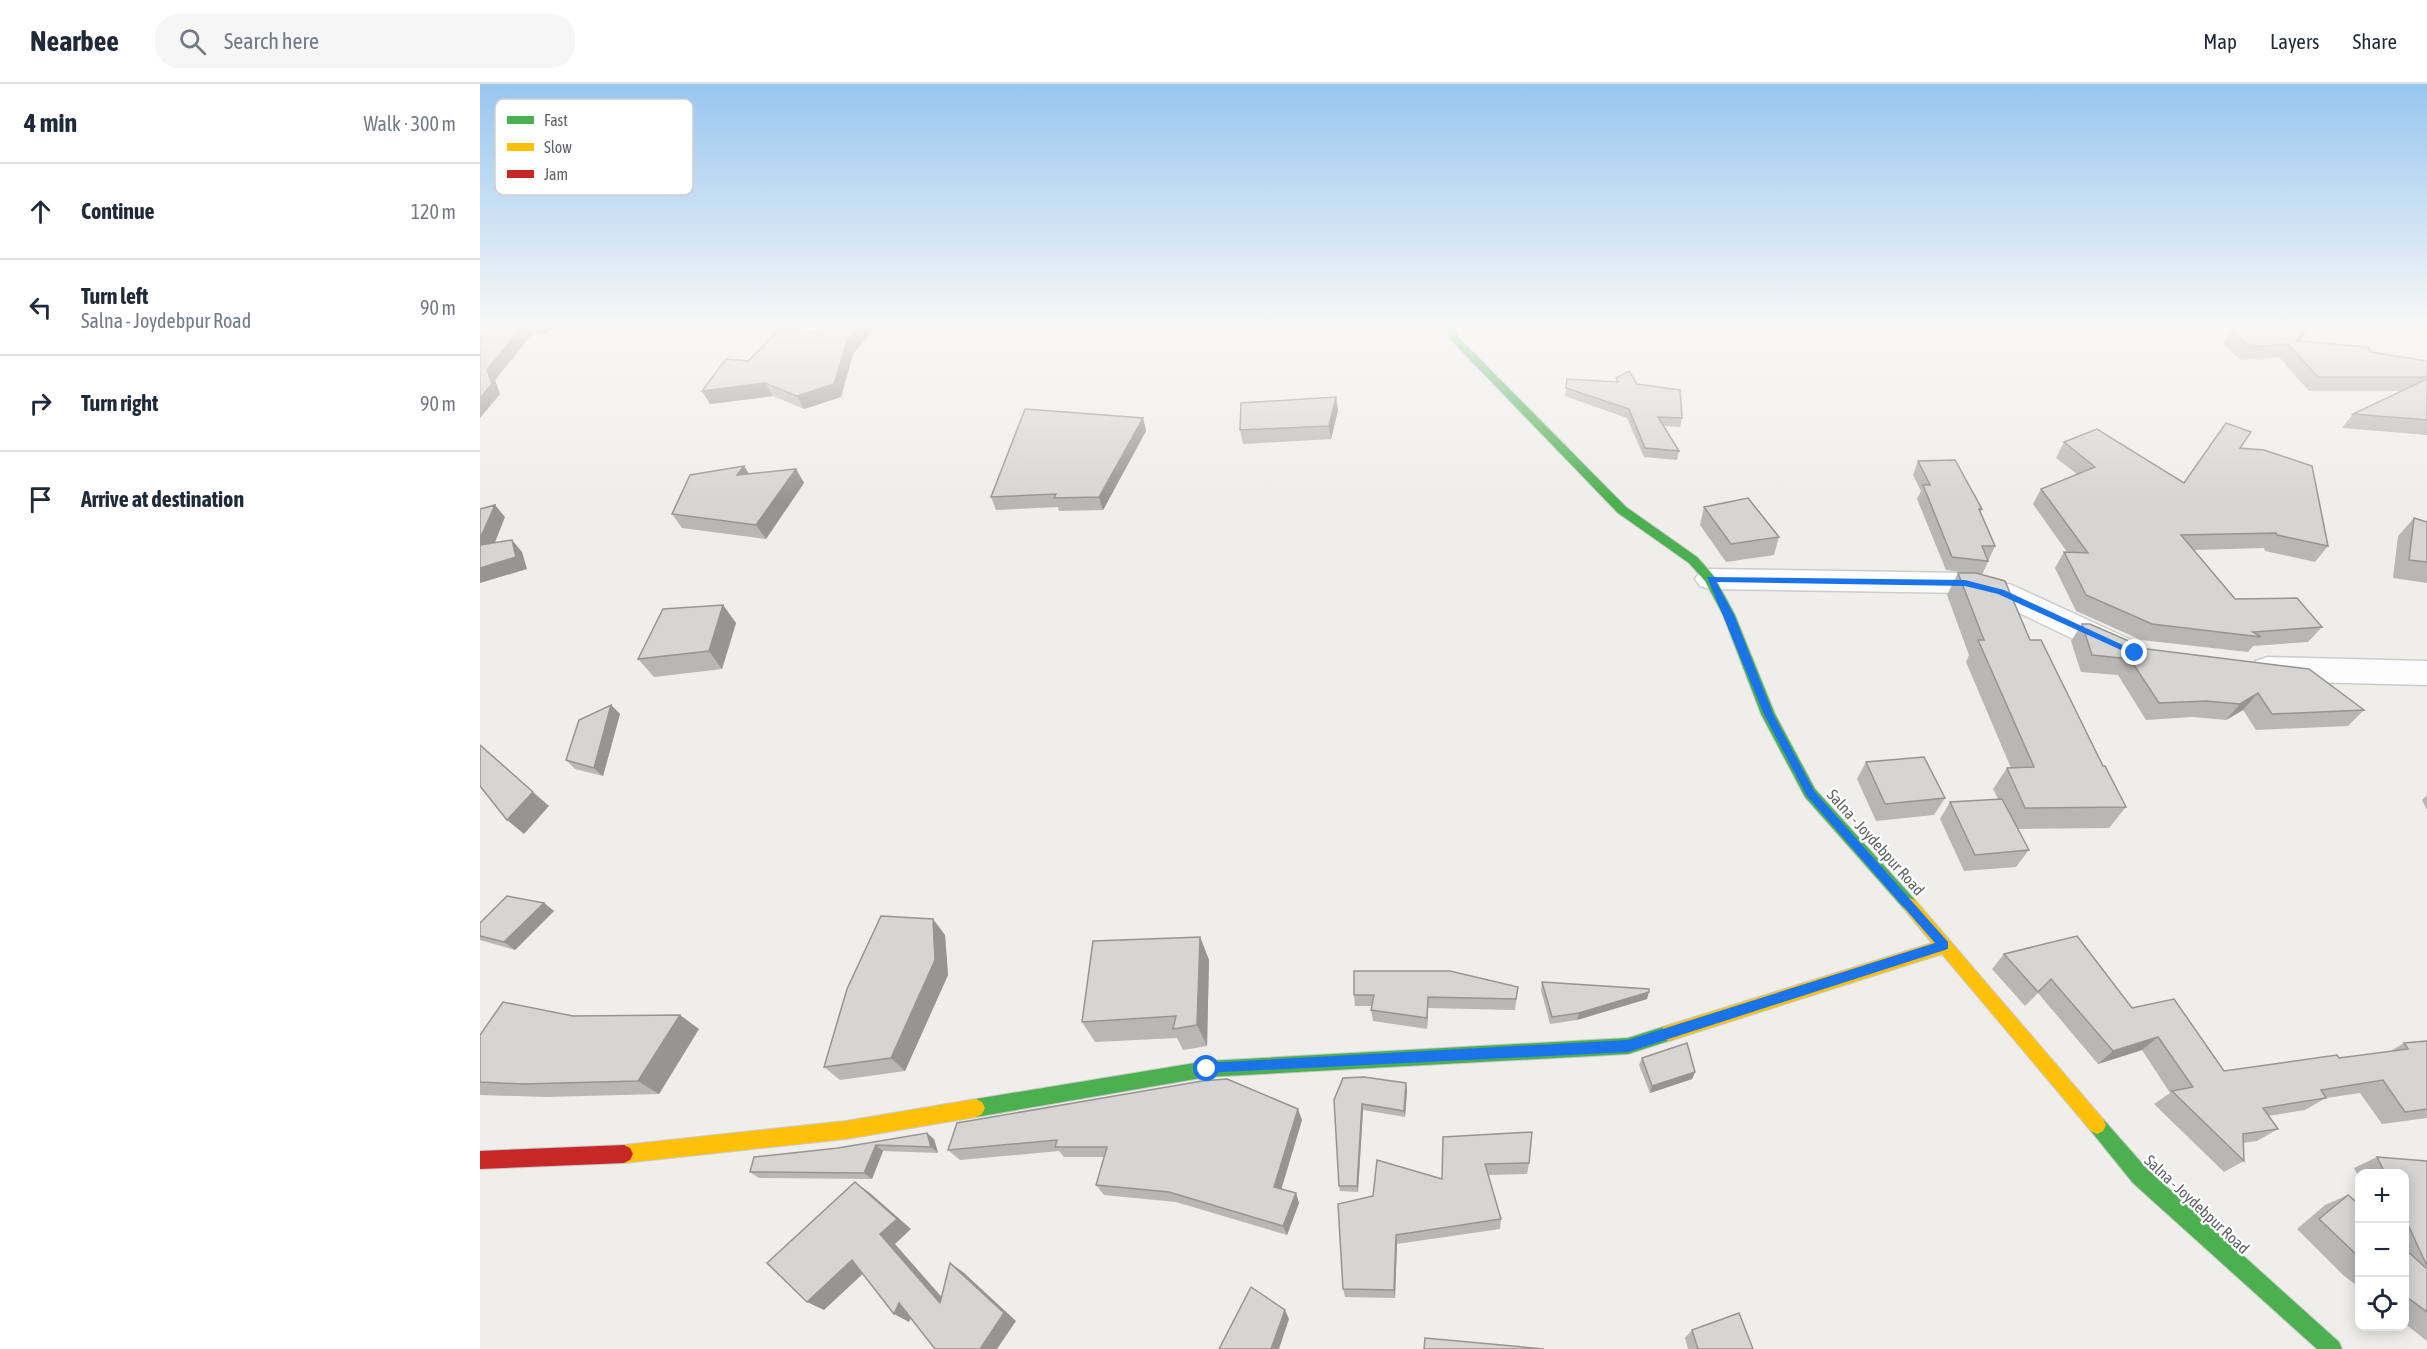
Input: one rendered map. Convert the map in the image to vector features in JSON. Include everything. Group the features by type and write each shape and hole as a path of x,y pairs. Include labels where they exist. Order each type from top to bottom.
{"main road":[{"name":"Salna - Joydebpur Road","path":"1498,383 1622,510 1693,560 1710,579 1729,615 1768,714 1810,794 1944,946 2140,1176 2332,1349"},
{"path":"480,1160 599,1157 846,1130 1207,1069 1628,1046 1944,946"}],"street":[{"path":"1710,579 1965,583 2001,592 2113,645 2147,654"},
{"path":"2241,666 2296,672 2427,673"}],"building":[{"path":"480,383 492,383 492,384 480,398"},
{"path":"708,383 765,383 702,391"},
{"path":"765,383 834,383 834,384 797,396"},
{"path":"1567,383 1636,383 1680,390 1682,418 1658,417 1679,451 1645,448 1629,409 1566,388"},
{"path":"2418,383 2427,383 2427,420 2353,414"},
{"path":"1336,397 1329,426 1240,430 1241,403"},
{"path":"1025,409 1143,418 1099,497 1054,498 1056,494 991,497"},
{"path":"2226,423 2251,432 2240,448 2264,450 2312,466 2328,546 2276,533 2181,535 2235,599 2297,598 2322,627 2253,632 2261,637 2152,624 2086,595 2064,552 2088,553 2041,489 2095,467 2064,442 2097,429 2184,483"},
{"path":"1955,460 1982,509 1979,509 1995,546 1982,546 1988,561 1952,557 1923,485 1930,485 1918,461"},
{"path":"744,466 737,475 796,469 756,525 672,514 690,475"},
{"path":"1748,498 1779,537 1731,544 1704,507"},
{"path":"495,505 483,532 480,537 480,509"},
{"path":"2414,518 2427,522 2427,562 2409,560"},
{"path":"512,540 516,557 480,568 480,545"},
{"path":"1958,573 1976,573 2005,581 2030,640 2041,640 2103,766 2126,807 2025,808 2007,768 2034,767 1978,640 1984,640"},
{"path":"723,605 709,651 638,659 663,609"},
{"path":"2082,624 2090,624 2147,649 2309,669 2364,710 2272,714 2258,693 2240,704 2206,701 2159,703 2130,659 2092,655"},
{"path":"611,705 594,768 566,760 579,720"},
{"path":"480,745 533,792 507,820 480,786"},
{"path":"1924,757 1945,798 1885,804 1866,762"},
{"path":"2002,799 2029,850 1975,855 1950,802"},
{"path":"507,896 544,903 504,942 480,936 480,923"},
{"path":"881,916 933,919 935,960 891,1058 824,1067 847,989"},
{"path":"2077,936 2132,1008 2174,999 2224,1071 2337,1055 2339,1058 2408,1049 2404,1043 2427,1041 2427,1109 2405,1112 2383,1080 2321,1090 2326,1098 2263,1108 2278,1129 2243,1134 2244,1161 2172,1091 2193,1087 2158,1037 2113,1051 2051,979 2038,992 2004,954"},
{"path":"1200,937 1197,1025 1173,1029 1176,1016 1082,1022 1093,941"},
{"path":"1354,971 1450,971 1518,987 1516,999 1428,997 1427,1018 1371,1010 1374,995 1354,995"},
{"path":"1542,982 1649,989 1649,992 1579,1013 1552,1017"},
{"path":"503,1002 573,1016 680,1015 638,1081 523,1084 480,1082 480,1035"},
{"path":"1687,1043 1695,1072 1652,1086 1642,1058"},
{"path":"1364,1077 1406,1083 1404,1111 1362,1104 1357,1186 1339,1186 1334,1100 1343,1078"},
{"path":"1227,1079 1298,1109 1274,1187 1296,1193 1283,1226 1169,1192 1096,1185 1107,1147 1055,1147 1057,1140 948,1150 957,1123 1202,1081"},
{"path":"1532,1132 1529,1163 1485,1164 1501,1219 1396,1235 1394,1290 1343,1289 1338,1204 1373,1196 1377,1160 1442,1179 1443,1137"},
{"path":"927,1133 931,1147 876,1145 864,1173 750,1172 754,1157 838,1148"},
{"path":"2377,1157 2427,1161 2427,1266 2409,1227 2409,1169 2383,1169"},
{"path":"855,1182 897,1219 880,1234 940,1303 950,1263 1004,1313 980,1349 935,1349 899,1303 894,1314 852,1260 807,1302 767,1263"},
{"path":"2348,1195 2355,1201 2355,1253 2319,1219"},
{"path":"2409,1253 2427,1269 2427,1312 2409,1299"},
{"path":"1251,1287 1285,1310 1271,1349 1219,1349"},
{"path":"1739,1313 1753,1349 1698,1349 1692,1330"},
{"path":"1425,1338 1544,1349 1424,1349"}],"traffic: fast":[{"path":"1498,383 1622,510 1693,560 1710,579 1729,615 1768,714 1810,793 1910,905"},
{"path":"976,1108 1207,1069 1628,1046 1669,1033"},
{"path":"2097,1125 2140,1176 2332,1349"}],"traffic: slow":[{"path":"1910,905 2097,1125"},
{"path":"1669,1033 1944,946"},
{"path":"624,1154 846,1130 976,1108"}],"traffic: jam":[{"path":"480,1160 624,1154"}],"route":[{"path":"1207,1069 1628,1046 1944,946 1810,794 1768,714 1729,615 1710,579 1965,583 2001,592 2113,645 2135,653"}]}
